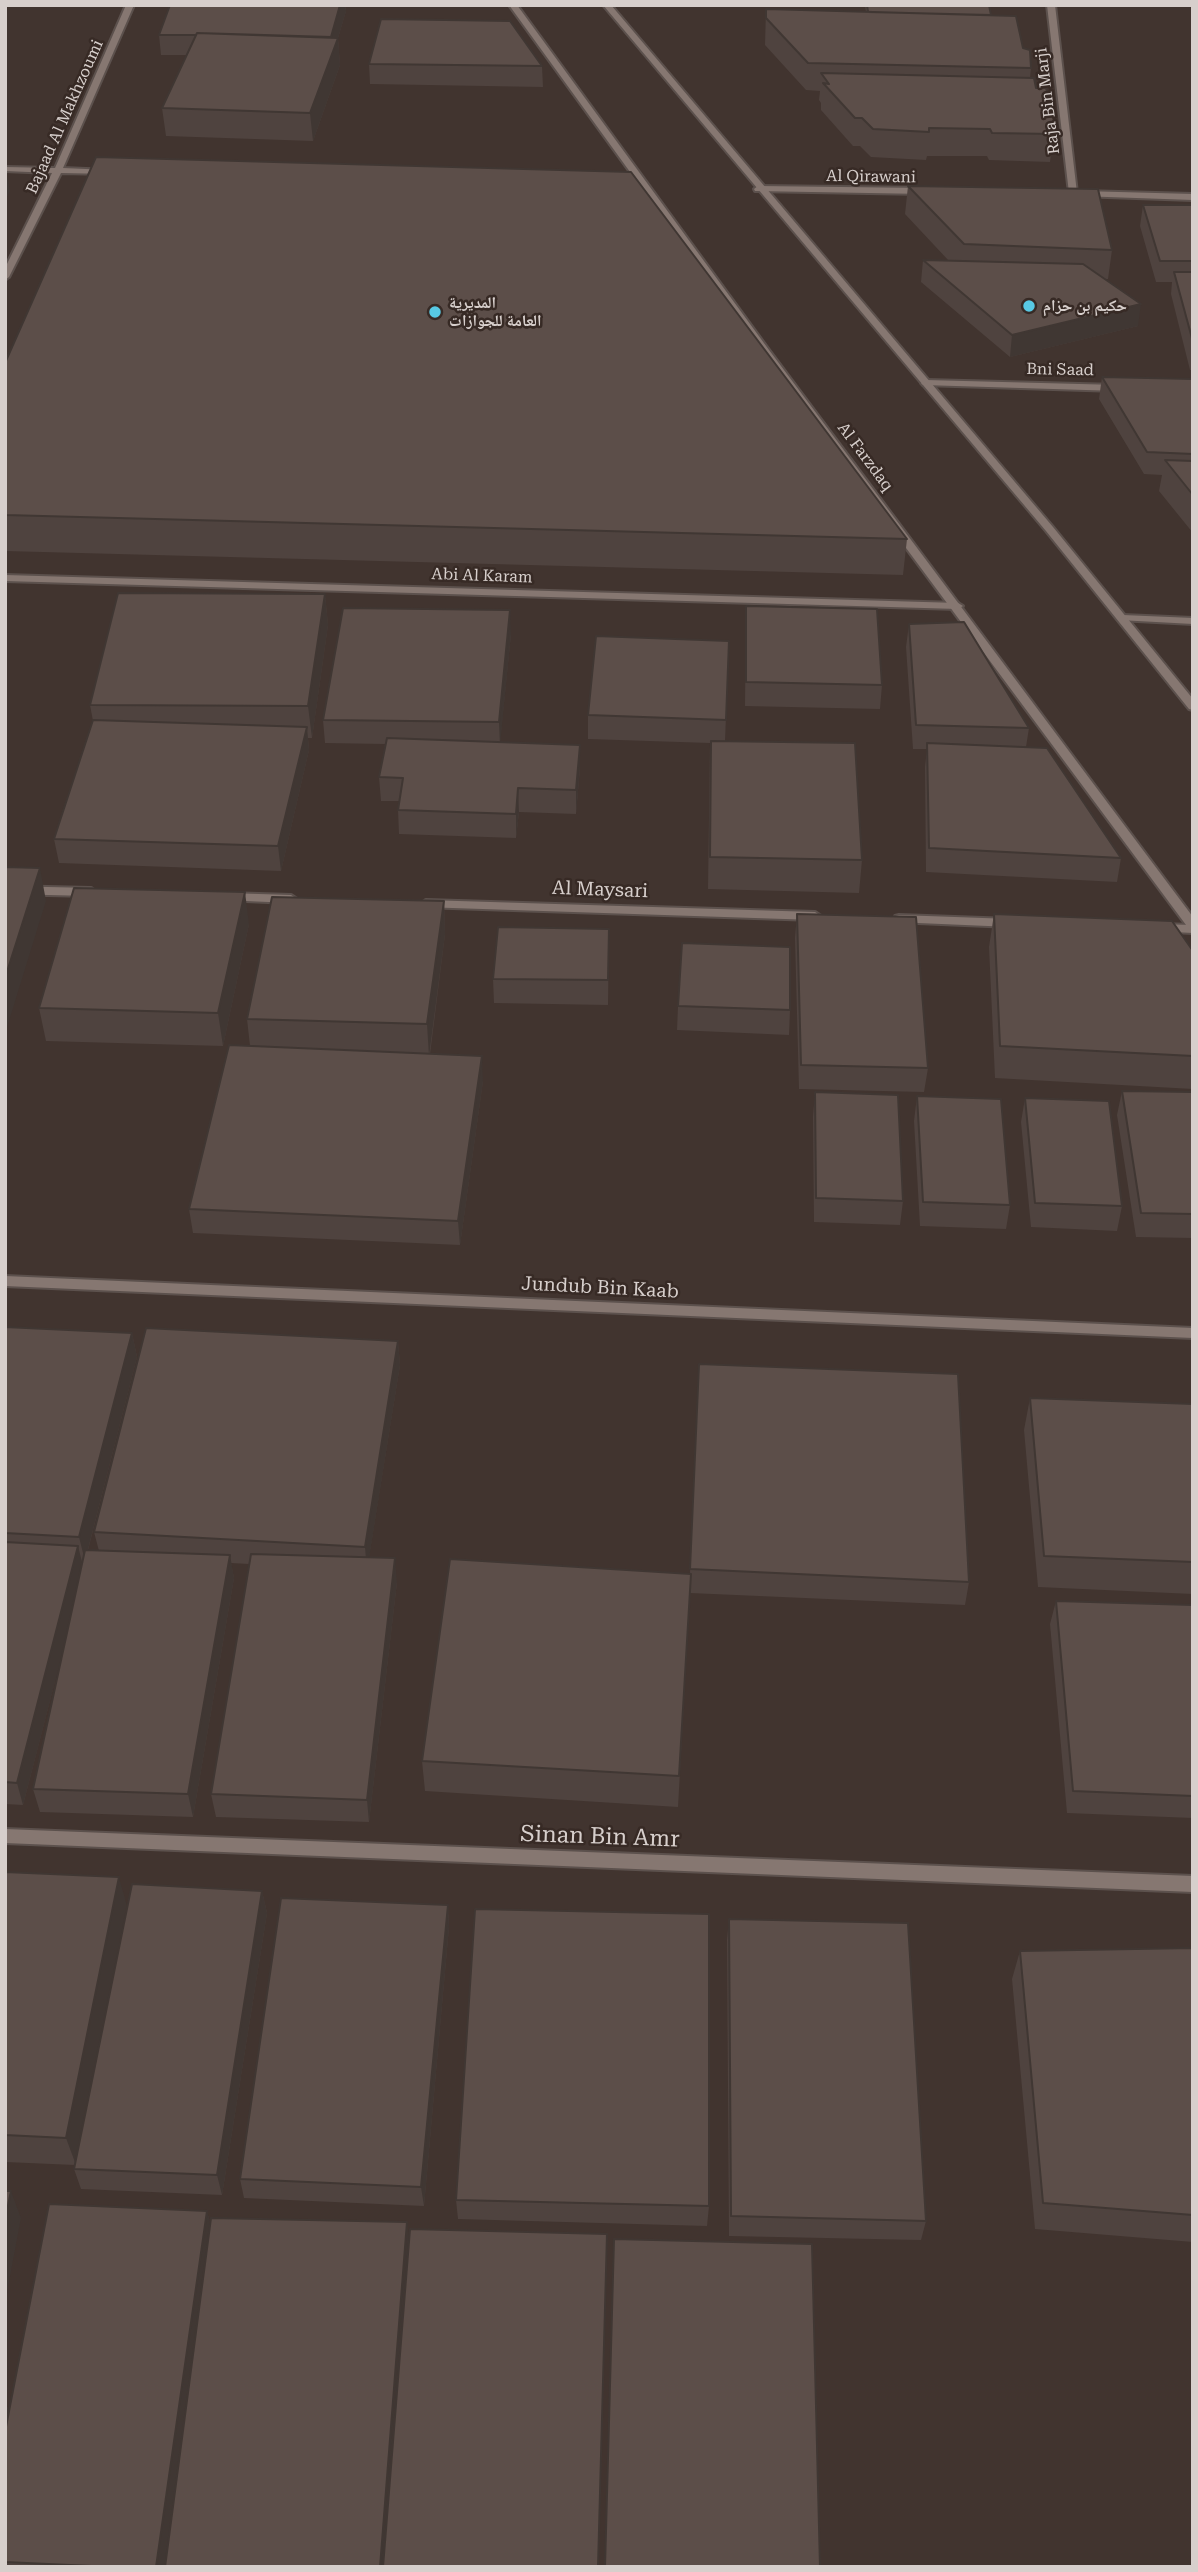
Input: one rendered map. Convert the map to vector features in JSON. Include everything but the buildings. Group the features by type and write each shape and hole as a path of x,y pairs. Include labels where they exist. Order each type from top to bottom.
{"street":[{"name":"Bajaad Al Makhzoumi","path":"5,277 58,170 131,5"},
{"name":"Al Farzdaq","path":"513,5 643,188 958,606 1193,928"},
{"path":"607,5 758,189 926,383 1123,618 1193,707"},
{"name":"Raja Bin Marji","path":"1051,5 1073,193"},
{"path":"5,169 113,172"},
{"path":"629,188 643,188"},
{"name":"Al Qirawani","path":"758,189 936,191"},
{"path":"1059,193 1193,197"},
{"name":"Bni Saad","path":"926,383 1126,388"},
{"name":"Abi Al Karam","path":"5,578 958,606"},
{"path":"1123,618 1193,621"},
{"path":"5,890 103,893"},
{"path":"215,897 299,899"},
{"name":"Al Maysari","path":"410,903 830,917"},
{"path":"885,919 1025,923"},
{"path":"1151,927 1193,928"},
{"name":"Jundub Bin Kaab","path":"5,1281 1193,1333"},
{"name":"Sinan Bin Amr","path":"5,1836 1193,1884"}],"place":[{"name":"حكيم بن حزام","path":"1029,306"},
{"name":"المديرية العامة للجوازات","path":"435,312"}]}
